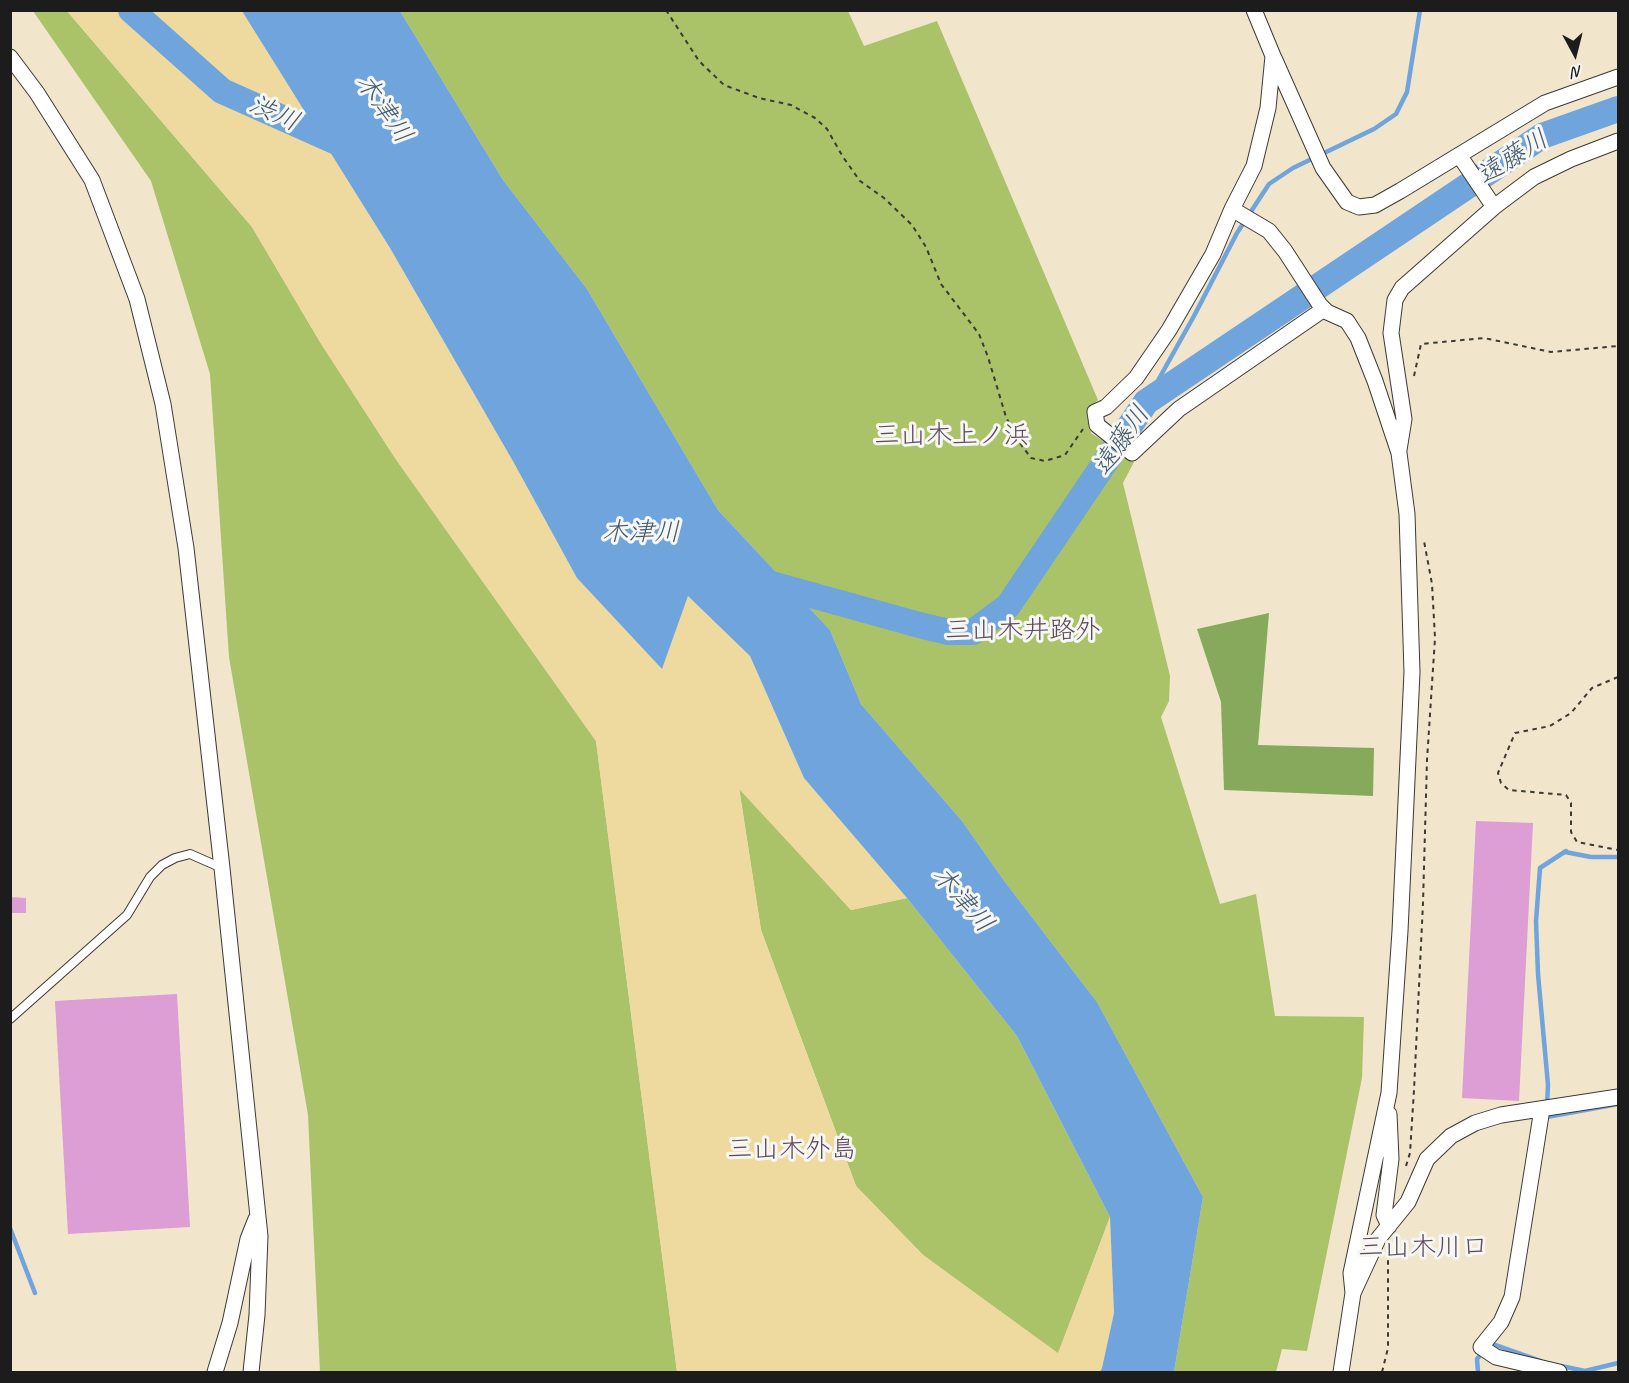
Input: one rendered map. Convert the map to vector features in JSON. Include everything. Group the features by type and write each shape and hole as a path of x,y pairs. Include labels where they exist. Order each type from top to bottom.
{"street":[{"path":"1254,10 1319,161 1347,202 1359,207 1375,205 1462,160 1545,103 1618,77"},
{"path":"1273,56 1268,108 1254,166 1213,254 1169,330 1136,378 1106,407 1095,412 1097,425 1132,453 1179,409 1324,309"},
{"path":"10,57 37,93 92,180 137,299 163,404 186,548 260,1236 251,1372"},
{"path":"1399,453 1404,419 1391,333 1395,300 1408,282 1491,203 1534,177 1571,159 1618,141"},
{"path":"1462,160 1491,203"},
{"path":"1232,209 1269,231 1324,309 1347,321 1358,338 1375,381 1399,453 1407,514 1412,672 1400,931 1389,1093 1391,1159 1384,1215 1389,1226"},
{"path":"1341,1372 1353,1293 1351,1273 1389,1093"},
{"path":"1353,1293 1378,1239 1408,1202 1427,1159 1451,1136 1475,1123 1501,1115 1618,1097"},
{"path":"1542,1109 1512,1297 1501,1322 1481,1347 1496,1357 1559,1372"},
{"path":"215,1372 230,1323 248,1239 258,1216"}],"lane":[{"path":"10,1019 127,915 150,877 162,865 190,854 222,867"}],"path":[{"path":"666,10 699,61 724,85 759,98 791,105 815,118 827,129 860,181 884,198 912,225 926,247 941,284 979,334 1006,417 1017,439 1031,458 1045,461 1065,455 1095,412"},
{"path":"1412,381 1421,345 1484,339 1551,352 1618,346"},
{"path":"1618,677 1592,688 1571,713 1550,726 1515,733 1498,773 1501,783 1509,790 1566,795 1571,803 1571,832 1577,842 1618,850"}],"green space":[{"path":"33,11 67,11 252,227 320,342 395,458 596,741 677,1372 320,1372 308,1115 229,657 210,374 151,181"},
{"path":"400,11 848,11 864,46 937,21 1098,400 1090,407 1091,433 1134,462 1123,483 1170,676 1169,701 1161,717 1220,904 1256,894 1275,1016 1364,1017 1362,1078 1307,1351 1282,1349 1276,1372 1174,1372 1203,1197 1097,1002 1005,882 962,821 861,704 830,630 718,510 587,289 503,180"},
{"path":"1269,613 1258,745 1374,748 1373,796 1224,790 1221,702 1197,629"},
{"path":"739,787 851,910 907,898 1017,1036 1110,1217 1058,1354 923,1255 856,1186 761,930"}],"sand":[{"path":"67,11 242,11 390,248 514,463 577,578 662,669 688,596 750,656 804,778 907,898 851,910 739,789 761,930 856,1186 923,1255 1058,1353 1110,1217 1114,1313 1100,1372 677,1372 596,741 395,458 320,342 252,227"}],"water":[{"name":"木津川","path":"242,11 400,11 503,180 587,289 718,510 830,630 861,704 962,821 1005,882 1097,1002 1203,1197 1174,1372 1100,1372 1114,1313 1110,1217 1017,1036 907,898 804,778 750,656 688,596 662,669 577,578 514,463 390,248"}],"building":[{"path":"1476,821 1533,823 1519,1101 1462,1098"},
{"path":"10,897 26,898 26,913 10,913"},
{"path":"177,994 190,1227 68,1234 55,1001"}],"waterway":[{"name":"渋川","path":"131,10 222,91 352,149"},
{"path":"1146,402 1237,233 1269,184 1293,168 1374,129 1396,114 1407,92 1420,10"},
{"name":"遠藤川","path":"757,580 923,626 949,632 973,632 1008,606 1146,402 1542,136 1618,109"},
{"path":"1547,1105 1548,1085 1538,974 1536,921 1540,868 1566,851"},
{"path":"1565,852 1591,857 1618,857"},
{"path":"1547,1117 1618,1104"},
{"path":"10,1228 35,1293"},
{"path":"1490,1343 1541,1361"},
{"path":"1478,1372 1477,1359 1484,1351"},
{"path":"1561,1366 1585,1371 1618,1363"}],"district":[{"name":"三山木上ノ浜","path":"952,436"},
{"name":"三山木井路外","path":"1023,631"},
{"name":"三山木外島","path":"792,1150"},
{"name":"三山木川口","path":"1423,1248"}]}
